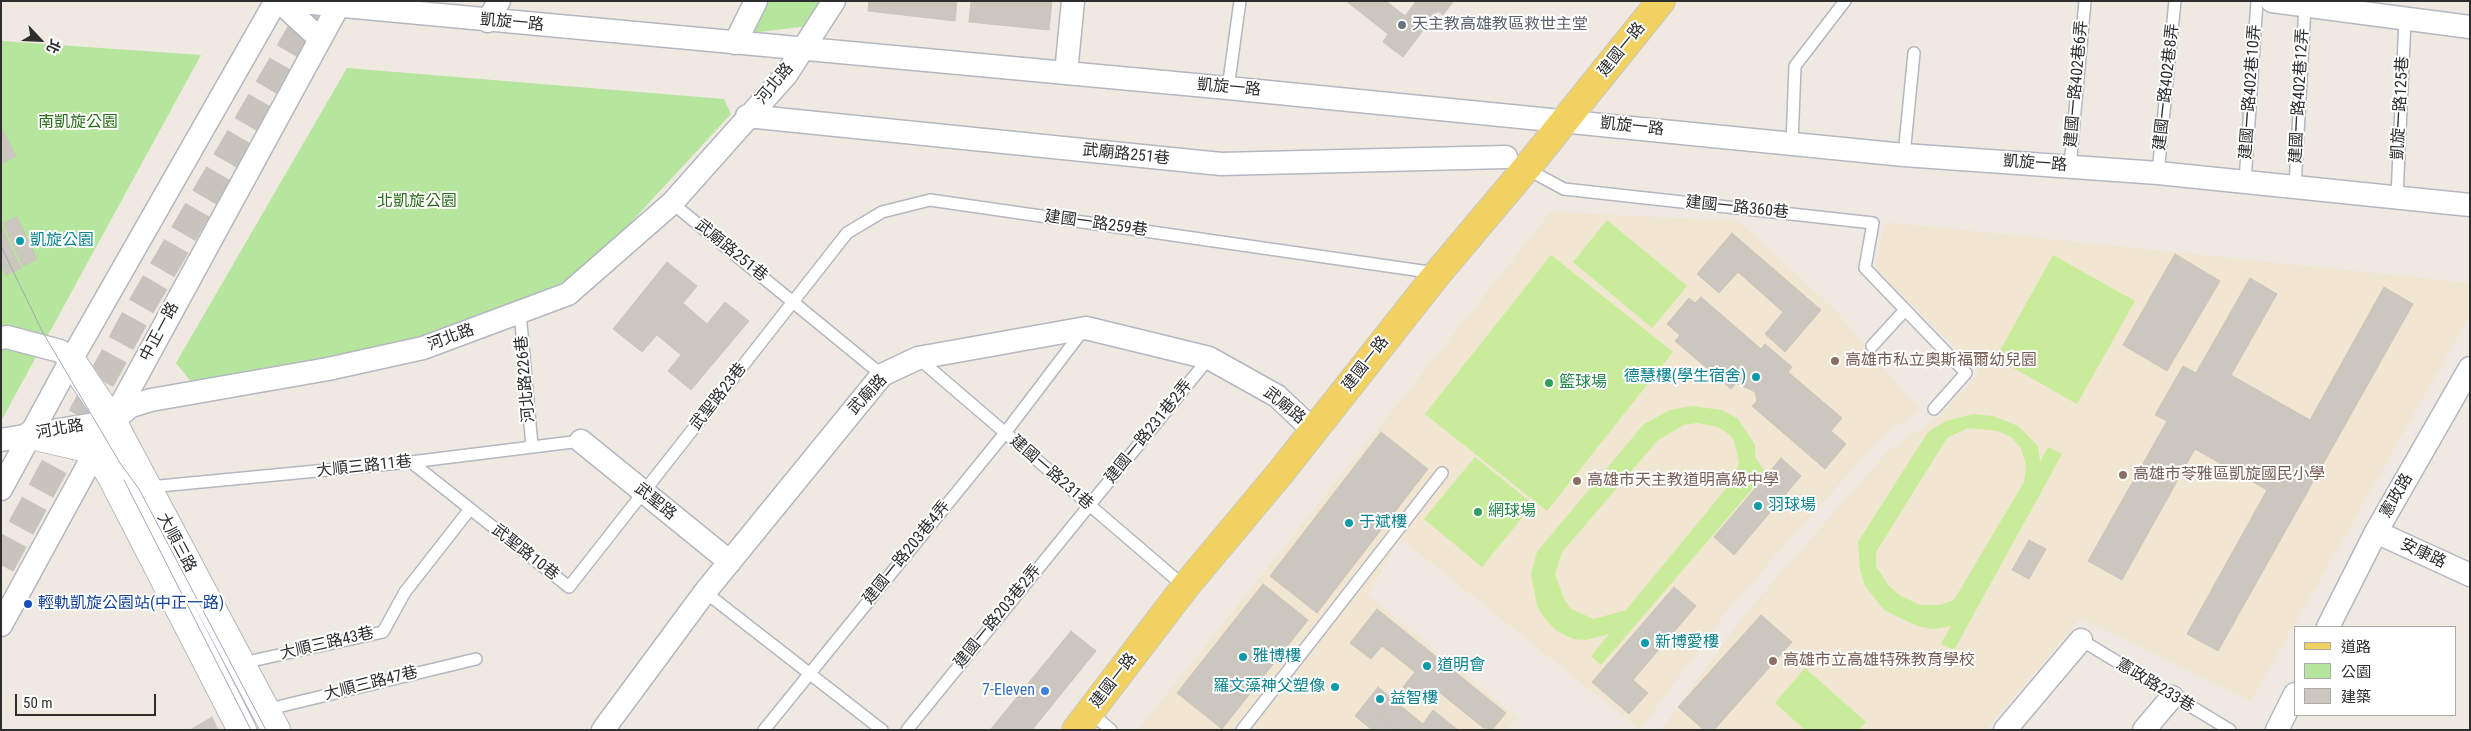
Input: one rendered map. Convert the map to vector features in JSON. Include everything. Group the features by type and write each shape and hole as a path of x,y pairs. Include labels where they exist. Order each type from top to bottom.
{"main road":[{"name":"建國一路","path":"1083,721 1185,587 1438,273 1516,163 1564,120 1661,1"}],"street":[{"path":"1,489 71,360 278,1 320,39"},
{"name":"凱旋一路","path":"290,1 339,4 488,21 1564,120 1904,155 2158,173 2470,205"},
{"path":"488,21 499,1"},
{"path":"735,43 756,1"},
{"name":"河北路","path":"1,440 112,420 131,406 151,400 328,368 423,348 568,294 672,203 747,116 786,75 799,49 834,1"},
{"path":"1066,73 1073,1"},
{"path":"2274,1 2305,6 2392,13 2470,27"},
{"name":"中正一路","path":"1,625 339,4"},
{"name":"武廟路251巷","path":"747,116 1221,164 1516,163"},
{"name":"武廟路","path":"603,730 705,592 882,375 918,358 1086,328 1209,358 1277,396 1313,430"},
{"path":"1,338 7,337 60,351 71,360"},
{"name":"大順三路","path":"71,360 112,420 271,720"},
{"name":"憲政路","path":"2329,626 2376,532 2463,394 2470,368"},
{"path":"31,435 96,450"},
{"name":"武聖路","path":"581,441 730,562"},
{"name":"大順三路","path":"96,450 118,487 242,730"},
{"name":"安康路","path":"2376,532 2470,575"},
{"path":"2005,730 2081,640"},
{"path":"2277,730 2294,696"},
{"path":"2144,730 2172,697"}],"lane":[{"path":"1228,88 1240,1"},
{"path":"1792,144 1795,66 1845,1"},
{"name":"建國一路402巷6弄","path":"2070,167 2085,1"},
{"name":"建國一路402巷8弄","path":"2158,173 2175,1"},
{"name":"建國一路402巷10弄","path":"2245,182 2257,1"},
{"name":"建國一路402巷12弄","path":"2295,187 2305,6"},
{"name":"凱旋一路125巷","path":"2392,13 2397,197"},
{"path":"1904,155 1914,53"},
{"name":"建國一路360巷","path":"1516,163 1564,189 1873,223 1865,268 1966,373 1934,409"},
{"name":"建國一路259巷","path":"794,302 847,233 882,212 930,200 1438,273"},
{"name":"武廟路251巷","path":"672,203 882,375"},
{"name":"武聖路23巷","path":"644,493 794,302"},
{"path":"1872,346 1905,310"},
{"name":"河北路226巷","path":"520,312 532,446"},
{"name":"建國一路203巷4弄","path":"764,730 1005,433 1086,328"},
{"name":"建國一路231巷","path":"918,358 1185,587"},
{"name":"建國一路231巷2弄","path":"1089,505 1209,358"},
{"name":"大順三路11巷","path":"147,487 411,462 581,441"},
{"name":"武聖路10巷","path":"411,462 569,587 644,493"},
{"path":"1242,730 1442,473"},
{"name":"建國一路203巷2弄","path":"907,730 1089,505"},
{"name":"大順三路43巷","path":"242,666 256,660 383,632 405,592 470,509"},
{"path":"705,592 882,730"},
{"name":"憲政路233巷","path":"2081,640 2172,697 2230,730"},
{"name":"大順三路47巷","path":"271,720 476,659"},
{"path":"1083,721 1111,730"}],"shaded area":[{"name":"高雄市天主教道明高級中學","path":"1551,212 1738,221 1836,311 1920,411 1883,435 1730,607 1640,730 1400,538 1367,595 1517,717 1506,730 1138,730"},
{"name":"高雄市苓雅區凱旋國民小學","path":"1886,222 2470,283 2470,315 2251,701 2081,618 1986,730 1661,730 1744,615 1888,451 1940,416 1980,372 1874,268"}],"green space":[{"path":"768,1 826,1 808,26 751,33"},
{"name":"南凱旋公園","path":"1,41 201,55 1,421"},
{"name":"北凱旋公園","path":"347,68 724,99 731,114 624,230 562,283 420,338 328,359 192,383 176,363"},
{"path":"1607,220 1687,286 1652,328 1573,262"},
{"name":"籃球場","path":"1551,255 1673,352 1547,511 1425,414"},
{"path":"2053,255 2135,301 2077,404 1996,358"},
{"path":"1691,406 1722,410 1738,419 1755,445 1755,457 1766,473 1601,665 1591,656 1609,634 1586,640 1573,639 1557,631 1545,619 1537,606 1531,574 1537,552 1644,424 1670,410","holes":["1697,423 1718,427 1734,440 1739,462 1734,479 1626,610 1594,619 1571,609 1564,599 1555,574 1562,552 1658,440 1684,425"]},
{"path":"1973,414 1993,416 2018,426 2038,446 2040,462 2048,447 2062,454 1954,650 1941,644 1951,626 1933,629 1917,626 1884,610 1865,586 1860,569 1858,542 1928,432 1946,421","holes":["1968,428 1998,431 2011,437 2021,448 2026,465 2024,482 1954,600 1940,605 1920,605 1899,595 1888,585 1876,566 1876,552 1947,438"]},
{"name":"網球場","path":"1475,457 1533,504 1482,567 1424,519"},
{"path":"1805,668 1866,722 1859,730 1805,730 1775,703"}],"building":[{"path":"869,1 957,1 955,21 868,11"},
{"path":"971,1 1052,1 1049,30 969,22"},
{"name":"天主教高雄教區救世主堂","path":"1346,1 1386,1 1405,16 1416,1 1454,1 1443,15 1438,11 1403,57 1383,42 1388,34"},
{"path":"1,127 16,156 1,164"},
{"name":"凱旋公園","path":"17,217 37,259 23,266 3,223"},
{"name":"凱旋公園","path":"1,226 21,268 6,275 1,264"},
{"path":"1732,233 1821,310 1785,352 1765,334 1783,312 1738,272 1719,293 1697,274"},
{"path":"2175,254 2220,281 2167,371 2123,345"},
{"path":"667,262 697,286 683,303 707,324 725,302 749,321 691,390 668,371 681,355 657,335 642,352 613,329"},
{"path":"2250,278 2277,294 2231,375 2310,420 2384,287 2413,304 2218,651 2187,634 2267,490 2195,449 2122,580 2088,561 2167,421 2155,415 2183,366 2196,373"},
{"name":"德慧樓(學生宿舍)","path":"1701,297 1761,349 1765,344 1792,367 1788,372 1842,418 1831,431 1846,444 1825,469 1752,406 1757,401 1755,392 1736,383 1731,389 1675,341 1680,335 1667,324 1689,298 1695,303"},
{"name":"于斌樓","path":"1381,432 1428,469 1317,613 1270,576"},
{"name":"羽球場","path":"1781,458 1801,476 1734,555 1714,537"},
{"path":"2029,540 2046,549 2029,579 2012,570"},
{"name":"雅博樓","path":"1263,584 1308,620 1222,729 1177,693"},
{"name":"新博愛樓","path":"1674,587 1696,606 1633,680 1648,693 1629,714 1592,682"},
{"name":"道明會","path":"1377,609 1506,713 1492,730 1486,730 1439,692 1428,706 1403,687 1415,672 1382,646 1371,659 1350,643"},
{"path":"1761,615 1792,642 1714,730 1704,730 1678,707"},
{"path":"1071,631 1096,651 1032,730 990,730"},
{"name":"益智樓","path":"1378,687 1423,724 1433,710 1458,730 1399,730 1381,716 1371,729 1355,716"},
{"path":"1381,716 1399,730 1370,730"},
{"path":"212,717 218,730 190,730"}],"tunnel":[{"path":"1,565 138,312 318,2"}],"tram line":[{"path":"1,246 42,331 120,463 139,489 266,730"},
{"path":"124,480 251,730"}],"place":[{"name":"天主教高雄教區救世主堂","path":"1402,25"},
{"name":"凱旋公園","path":"20,241"},
{"name":"高雄市私立奧斯福爾幼兒園","path":"1835,361"},
{"name":"德慧樓(學生宿舍)","path":"1756,377"},
{"name":"籃球場","path":"1549,383"},
{"name":"高雄市苓雅區凱旋國民小學","path":"2123,475"},
{"name":"高雄市天主教道明高級中學","path":"1577,481"},
{"name":"羽球場","path":"1758,506"},
{"name":"網球場","path":"1478,512"},
{"name":"于斌樓","path":"1349,523"},
{"name":"輕軌凱旋公園站(中正一路)","path":"28,604"},
{"name":"新博愛樓","path":"1645,643"},
{"name":"雅博樓","path":"1243,657"},
{"name":"高雄市立高雄特殊教育學校","path":"1773,661"},
{"name":"道明會","path":"1427,666"},
{"name":"羅文藻神父塑像","path":"1335,687"},
{"name":"7-Eleven","path":"1045,691"},
{"name":"益智樓","path":"1380,699"}]}
